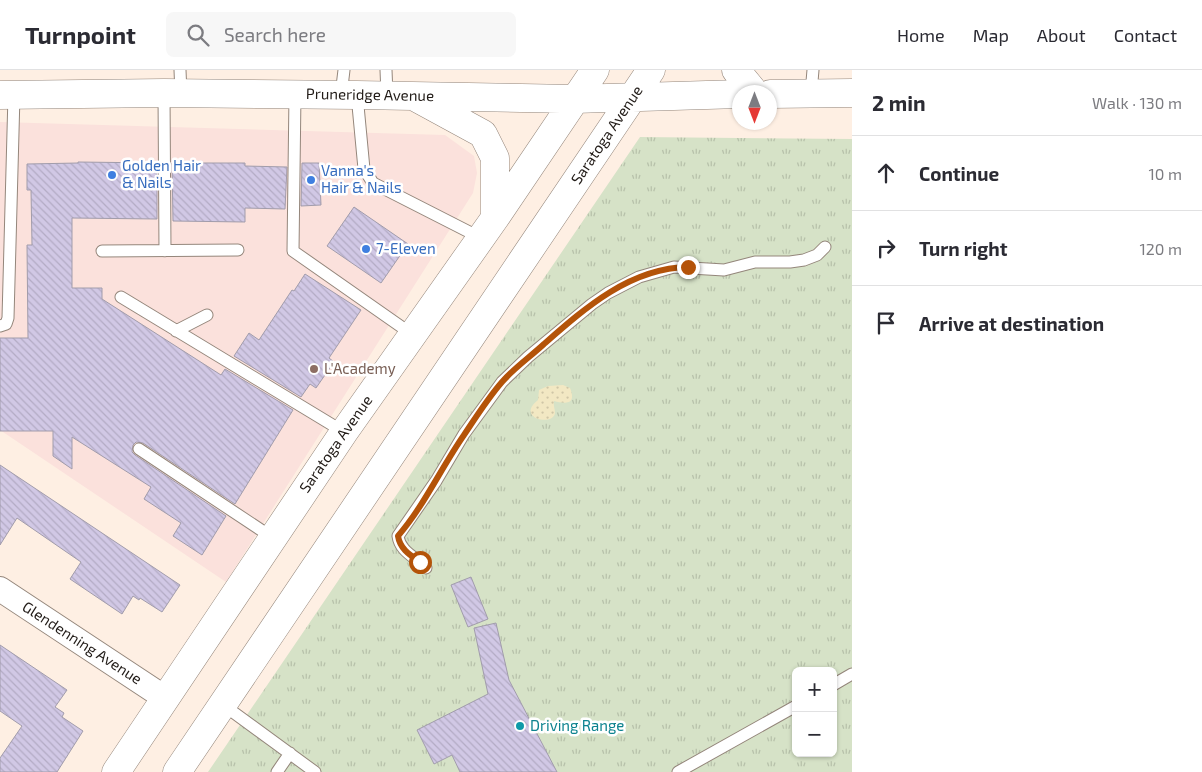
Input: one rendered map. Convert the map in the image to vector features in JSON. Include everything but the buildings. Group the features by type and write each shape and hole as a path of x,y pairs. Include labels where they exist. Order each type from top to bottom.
{"main road":[{"name":"Saratoga Avenue","path":"116,772 344,432 488,228 595,70"},
{"name":"Saratoga Avenue","path":"177,772 651,70"},
{"path":"736,70 748,85"},
{"path":"777,92 812,82 852,93"},
{"name":"Pruneridge Avenue","path":"7,95 175,86 295,94 347,86 395,87 574,99 732,94"},
{"path":"395,87 483,134 495,158 488,228"}],"street":[{"name":"Glendenning Avenue","path":"0,589 165,698"}],"lane":[{"path":"165,251 175,86"},
{"path":"347,86 364,169 373,183 488,228"},
{"path":"295,94 293,251 413,335"},
{"path":"0,326 6,324 8,318 7,95"},
{"path":"426,568 404,550 399,543 398,536 436,481 444,464 464,434 502,382 575,316 639,277 674,267 724,270 755,262 790,262 804,260 825,247"},
{"path":"102,251 238,250"},
{"path":"121,297 344,432"},
{"path":"176,331 206,315"},
{"path":"139,449 273,538"},
{"path":"837,683 852,674"},
{"path":"222,704 315,772"},
{"path":"678,772 792,708"},
{"path":"277,772 290,753"}],"shaded area":[{"path":"0,122 445,135 474,156 477,173 473,193 226,582 0,430"}],"green space":[{"path":"640,137 852,139 852,772 208,772"}],"sand":[{"path":"563,385 570,388 571,400 566,403 554,401 555,413 553,417 543,420 533,416 531,412 532,406 538,400 539,390 548,386"}],"place":[{"name":"Golden Hair & Nails","path":"112,175"},
{"name":"Vanna's Hair & Nails","path":"311,180"},
{"name":"7-Eleven","path":"366,249"},
{"name":"L'Academy","path":"314,369"},
{"name":"Driving Range","path":"520,726"}],"route":[{"path":"420,562 404,550 399,543 398,536 436,481 444,464 464,434 502,382 575,316 608,293 639,277 674,267 688,267"}]}
